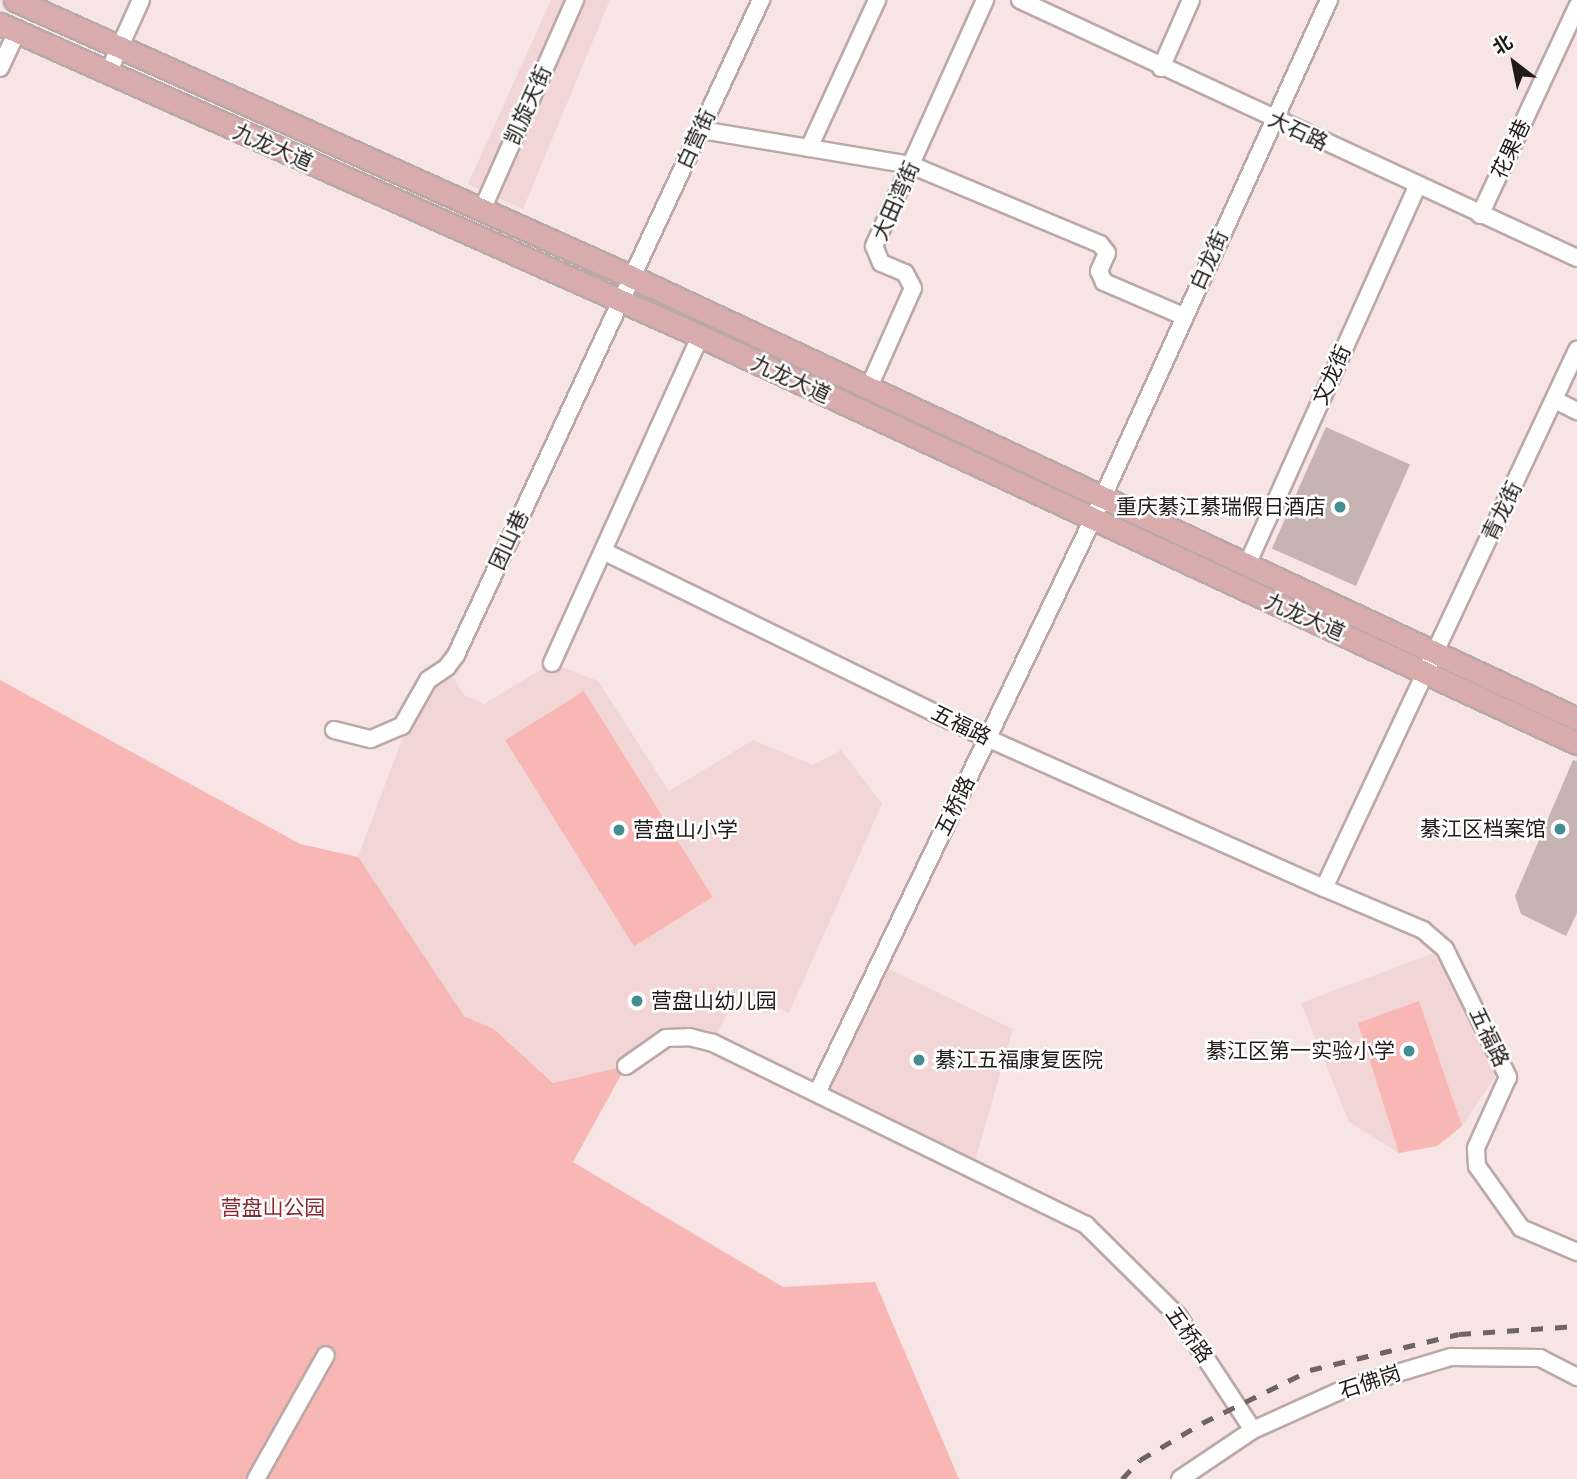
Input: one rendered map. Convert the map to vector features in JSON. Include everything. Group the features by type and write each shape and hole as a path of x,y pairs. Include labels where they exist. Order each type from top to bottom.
{"main road":[{"name":"九龙大道","path":"15,0 630,276 1247,565 1577,743"},
{"name":"九龙大道","path":"9,28 621,300 1092,521 1429,662 1577,719"}],"street":[{"path":"108,73 141,0"},
{"name":"凯旋天街","path":"482,210 575,0"},
{"name":"白营街","path":"630,276 761,0"},
{"path":"809,148 877,0"},
{"name":"大田湾街","path":"869,387 913,288 905,273 881,262 874,246 985,0"},
{"name":"大石路","path":"1020,0 1273,120 1577,258"},
{"name":"白龙街","path":"1092,521 1329,0"},
{"path":"1161,68 1187,1"},
{"name":"花果巷","path":"1480,215 1577,7"},
{"path":"0,68 9,28"},
{"path":"701,130 911,165 1100,244 1107,253 1099,271 1104,282 1184,316"},
{"name":"文龙街","path":"1247,565 1417,186"},
{"name":"团山巷","path":"334,730 363,739 390,733 411,715 428,680 447,667 630,276"},
{"path":"552,663 700,336"},
{"name":"青龙街","path":"1429,662 1577,349"},
{"path":"1555,400 1577,411"},
{"name":"五桥路","path":"818,1091 1092,521"},
{"name":"五福路","path":"603,551 987,738 1423,930 1445,949 1508,1077 1476,1147 1477,1166 1521,1228 1577,1252"},
{"path":"1324,888 1429,662"},
{"name":"五桥路","path":"626,1066 666,1038 689,1037 713,1043 818,1091 1086,1225 1178,1316 1254,1430"},
{"path":"256,1479 326,1355"},
{"name":"石佛岗","path":"1180,1479 1254,1430 1345,1389 1451,1357 1540,1358 1577,1377"}],"shaded area":[{"path":"551,0 610,0 523,209 468,184"},
{"name":"营盘山小学","path":"552,663 598,681 669,791 753,740 813,765 841,750 882,804 789,1013 739,989 713,1043 666,1038 626,1066 554,1083 494,1029 464,1016 358,857 411,715 447,667 464,695 484,704"},
{"name":"綦江区第一实验小学","path":"1445,949 1505,1062 1462,1126 1437,1146 1399,1153 1349,1122 1301,1003"},
{"name":"綦江五福康复医院","path":"879,964 1013,1029 973,1168 818,1091"}],"green space":[{"name":"营盘山公园","path":"0,680 300,844 358,857 464,1016 494,1029 553,1083 626,1066 573,1162 783,1287 875,1282 959,1479 0,1479"},
{"path":"584,691 713,897 634,946 505,740"},
{"path":"1419,1001 1462,1126 1437,1146 1399,1153 1358,1023"}],"building":[{"name":"重庆綦江綦瑞假日酒店","path":"1326,427 1410,464 1356,586 1272,549"},
{"name":"綦江区档案馆","path":"1573,760 1577,761 1577,913 1566,936 1521,914 1515,896"}],"railway":[{"path":"1122,1479 1140,1460 1202,1423 1310,1370 1459,1334 1577,1326"}],"place":[{"name":"重庆綦江綦瑞假日酒店","path":"1340,507"},
{"name":"綦江区档案馆","path":"1560,829"},
{"name":"营盘山小学","path":"619,830"},
{"name":"营盘山幼儿园","path":"637,1001"},
{"name":"綦江区第一实验小学","path":"1409,1051"},
{"name":"綦江五福康复医院","path":"919,1060"}]}
